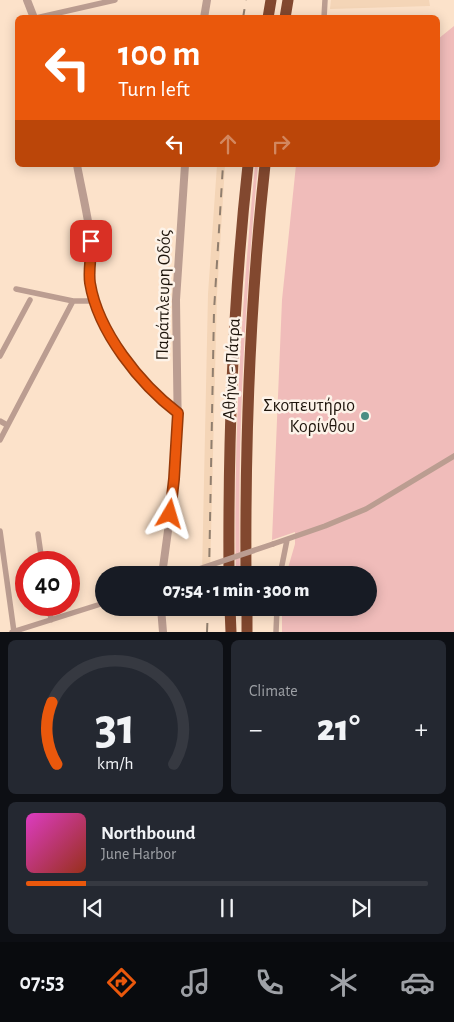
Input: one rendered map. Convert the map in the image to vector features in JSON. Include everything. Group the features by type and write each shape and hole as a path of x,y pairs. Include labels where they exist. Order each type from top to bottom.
{"highway":[{"path":"268,15 271,0"},
{"path":"286,15 288,0"},
{"name":"Αθήνα - Πάτρα","path":"229,566 229,464 233,354 248,167"},
{"name":"Αθήνα - Πάτρα","path":"246,566 245,472 248,379 253,295 265,167"},
{"path":"230,616 231,632"},
{"path":"247,616 247,632"}],"street":[{"path":"28,0 34,15"},
{"path":"48,15 115,0"},
{"path":"204,15 207,0"},
{"path":"324,15 325,0"},
{"path":"77,167 91,241 92,251 89,278 103,326 114,344 152,391 178,413"},
{"name":"Παράπλευρη Οδός","path":"163,566 174,479 178,413 176,300 185,167"},
{"path":"16,289 73,301 95,301"},
{"path":"0,356 30,300"},
{"path":"0,440 73,301"},
{"path":"0,420 7,425"},
{"path":"207,566 288,540 344,519 366,509 454,456"},
{"path":"0,531 13,632 95,606"},
{"path":"38,534 40,551"},
{"path":"282,566 288,540"},
{"path":"50,616 51,620"},
{"path":"162,616 163,632"},
{"path":"276,632 277,616"}],"shaded area":[{"path":"331,0 429,0 430,6 330,9"},
{"name":"Σκοπευτήριο Κορίνθου","path":"454,26 454,632 282,632 282,616 377,616 377,566 289,566 295,544 295,532 272,540 282,300 296,167 440,167 440,37"},
{"path":"217,167 225,167 217,295 210,566 202,566 208,294"},
{"path":"255,167 258,167 249,267 243,370 239,524 240,566 236,566 237,421"}],"railway":[{"path":"244,15 246,0"},
{"path":"209,566 214,311 223,167"},
{"path":"207,632 208,616"}],"place":[{"name":"Σκοπευτήριο Κορίνθου","path":"365,416"}],"route":[{"path":"91,241 92,251 89,278 103,326 114,344 152,391 178,413 178,439 170,514"}]}
